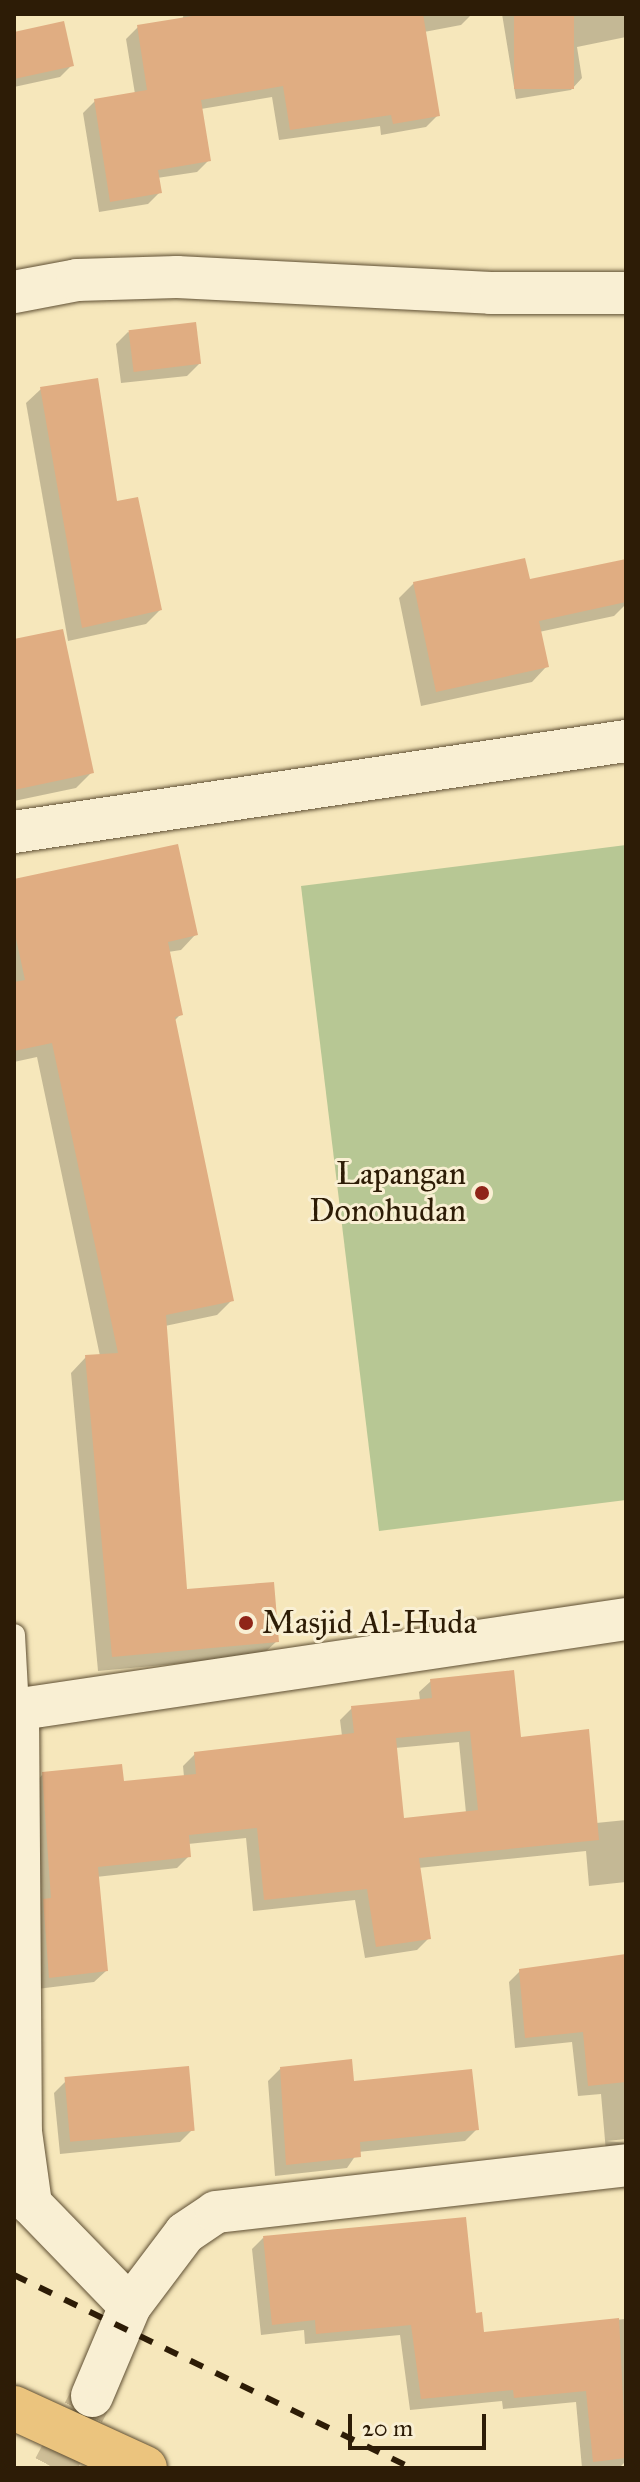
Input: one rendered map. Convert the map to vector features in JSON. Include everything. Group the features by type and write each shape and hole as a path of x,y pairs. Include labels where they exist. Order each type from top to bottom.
{"highway":[{"path":"14,2408 145,2468"}],"street":[{"path":"14,292 77,280 177,277 491,293 626,293"},
{"path":"14,832 626,741"},
{"path":"130,2306 31,2204 21,2132 16,1710 626,1619"},
{"path":"92,2396 130,2306 185,2233 216,2212 626,2165"}],"lane":[{"path":"14,1635 16,1710"}],"green space":[{"name":"Lapangan Donohudan","path":"626,845 626,1500 379,1531 301,886"}],"building":[{"path":"205,14 423,14 440,116 393,124 391,115 290,130 283,86 201,100 211,161 158,170 162,193 110,202 94,99 147,90 137,25"},
{"path":"514,14 574,14 574,89 514,89"},
{"path":"64,21 74,66 14,79 14,32"},
{"path":"196,322 201,364 134,372 129,330"},
{"path":"98,378 117,501 138,497 162,610 82,628 40,387"},
{"path":"525,558 530,579 626,559 626,602 539,621 549,667 436,692 413,582"},
{"path":"63,629 94,773 14,790 14,639"},
{"path":"178,844 198,935 168,942 183,1015 175,1017 234,1301 166,1315 187,1589 274,1582 279,1642 112,1657 85,1355 118,1353 52,1043 14,1051 14,982 25,980 14,929 14,879"},
{"path":"514,1670 521,1737 589,1729 599,1840 419,1858 431,1939 376,1947 367,1889 264,1900 257,1828 189,1835 191,1857 98,1867 108,1971 49,1978 43,1899 51,1898 42,1772 122,1764 124,1781 196,1774 194,1752 354,1733 351,1706 432,1698 430,1679","holes":["470,1731 478,1810 404,1818 396,1738"]},
{"path":"626,1954 626,2082 588,2086 583,2032 525,2038 519,1969"},
{"path":"352,2059 354,2081 472,2069 479,2130 360,2142 361,2157 286,2165 280,2067"},
{"path":"189,2066 195,2131 70,2142 64,2077"},
{"path":"466,2217 476,2313 482,2312 484,2332 619,2318 626,2458 593,2462 586,2391 514,2398 513,2390 421,2399 411,2325 316,2334 315,2320 272,2325 263,2236"}],"tunnel":[{"path":"54,2468 89,2402"}],"railway":[{"path":"14,2275 411,2468"}],"place":[{"name":"Lapangan Donohudan","path":"482,1193"},
{"name":"Masjid Al-Huda","path":"246,1623"}]}
